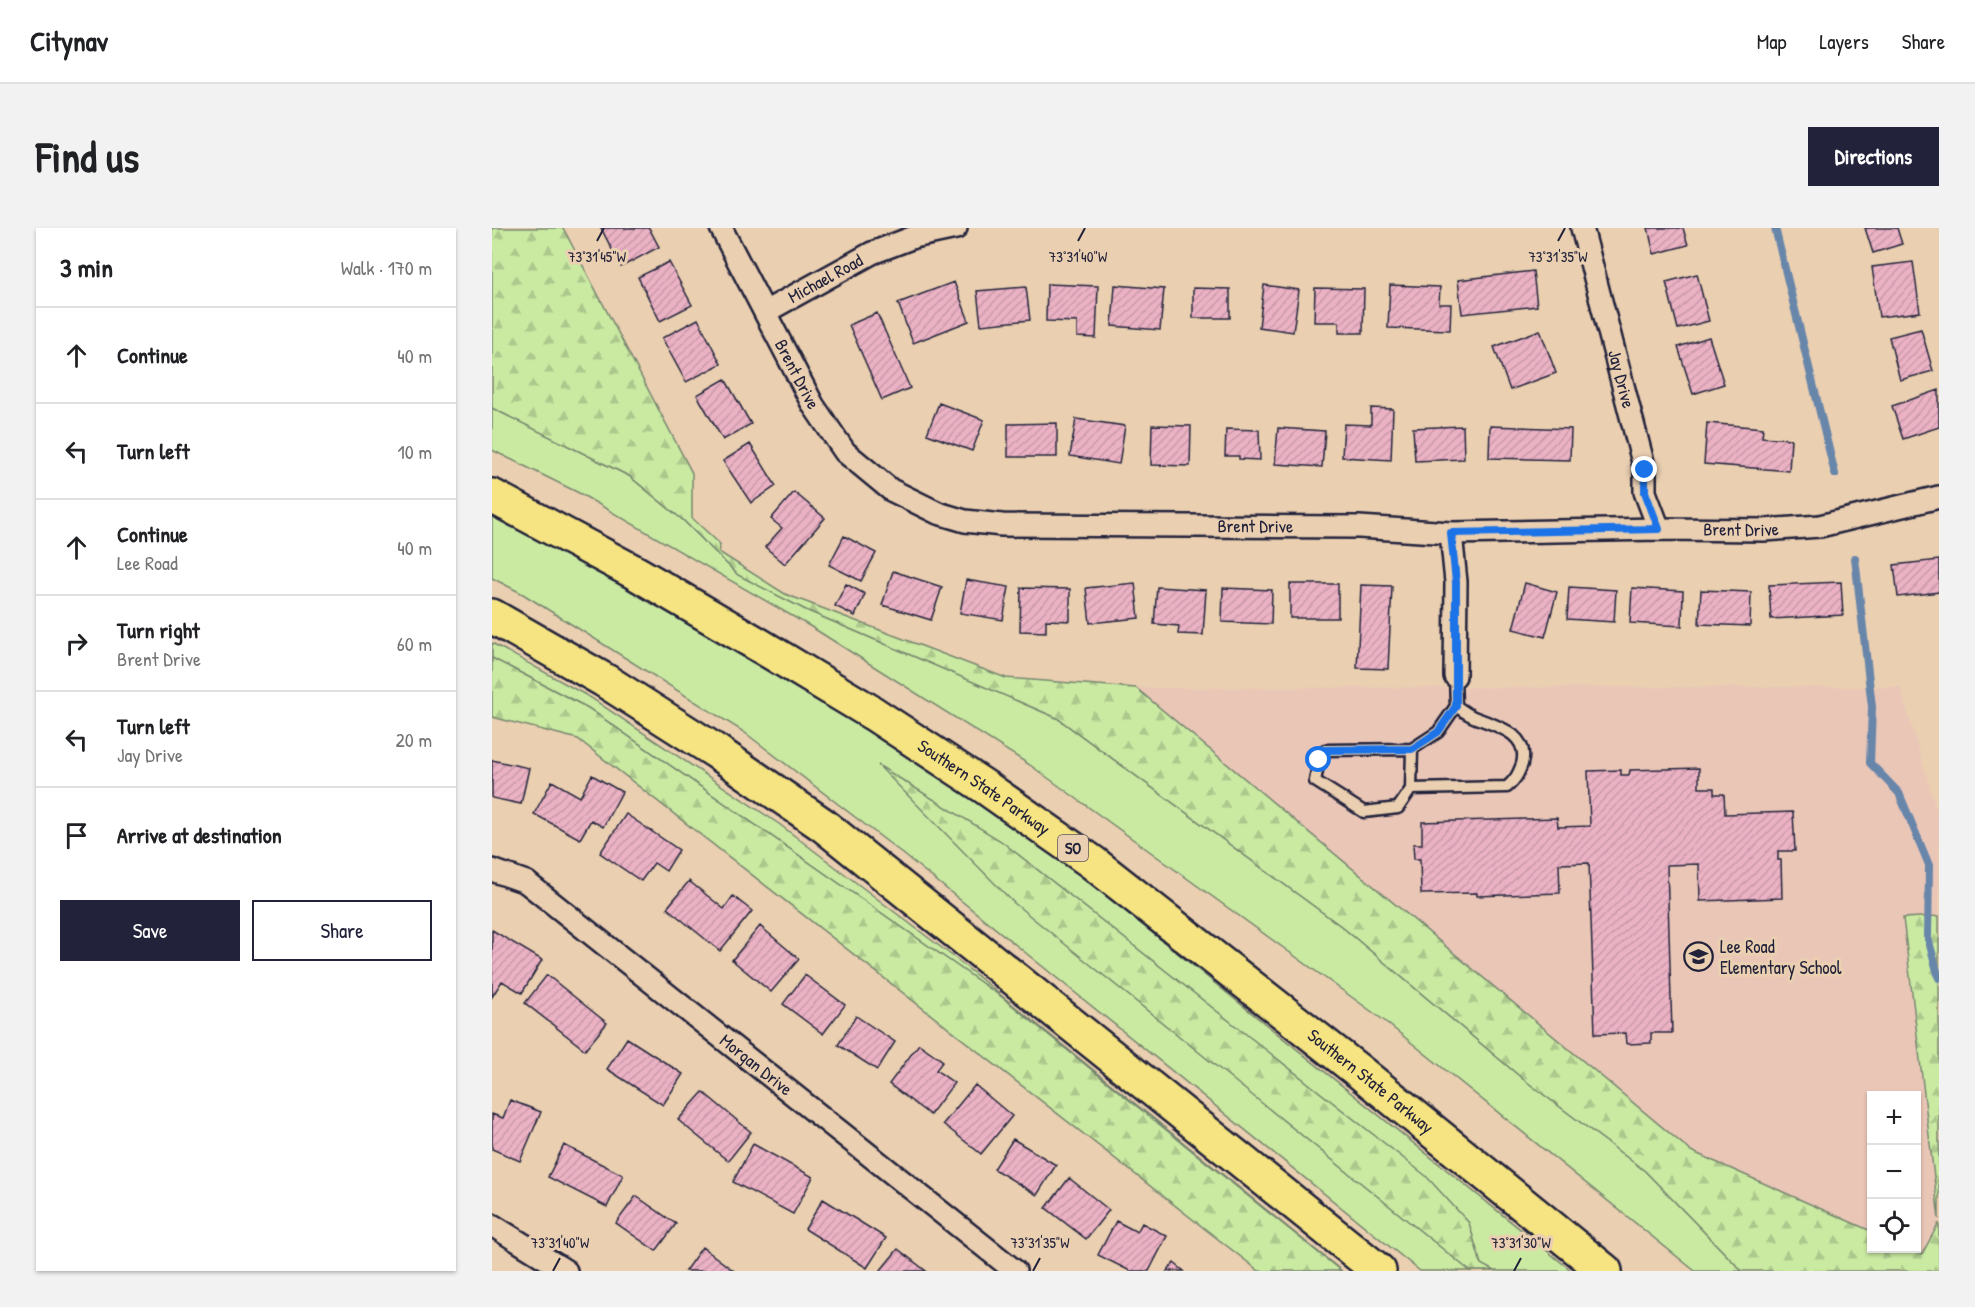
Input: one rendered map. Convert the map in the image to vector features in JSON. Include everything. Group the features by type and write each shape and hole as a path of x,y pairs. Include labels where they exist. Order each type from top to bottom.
{"highway":[{"name":"Southern State Parkway","path":"492,496 636,573 865,708 1092,862 1361,1073 1605,1271"},
{"path":"492,616 604,680 717,752 823,825 1379,1271"}],"street":[{"name":"Brent Drive","path":"721,228 813,405 845,452 891,490 938,513 965,521 1002,525 1359,527 1451,533 1659,529 1764,530 1820,526 1939,497"},
{"name":"Michael Road","path":"765,312 872,253 914,237 956,228"},
{"name":"Jay Drive","path":"1582,228 1645,470 1645,492 1659,529"},
{"path":"1451,533 1456,582 1455,676"},
{"name":"Morgan Drive","path":"492,870 526,882 1016,1271"},
{"path":"492,1225 566,1271"}],"lane":[{"path":"1412,749 1411,789 1398,808 1364,812 1315,781 1319,760 1325,750 1412,749 1438,732 1456,706 1455,676"},
{"path":"1411,789 1507,787 1518,777 1524,757 1519,740 1502,727 1473,717 1456,706"}],"shaded area":[{"name":"Lee Road Elementary School","path":"1900,687 1939,819 1939,1271 1835,1271 1136,688"}],"green space":[{"path":"492,228 563,228 692,473 692,518 720,544 719,552 785,594 1006,678 1136,688 1691,1151 1867,1229 1867,1253 1922,1254 1939,1223 1939,1271 1742,1271 1645,1171 1523,1079 1341,926 1057,718 806,610 738,575 684,521 629,476 492,408"},
{"path":"492,408 629,476 684,521 738,575 806,610 1057,718 1341,926 1523,1079 1645,1171 1742,1271 1695,1271 1382,1019 1030,765 813,628 579,493 492,450"},
{"path":"492,508 868,728 1078,873 1572,1271 1420,1271 902,853 744,732 523,594 492,578"},
{"path":"492,643 591,698 779,824 955,958 1342,1271 1003,998 588,708 492,658"},
{"path":"492,658 588,708 1003,998 1341,1271 1259,1271 578,739 492,717"},
{"path":"878,765 1001,841 1426,1176 1469,1223 1481,1264 1494,1271 1470,1271 1014,903"},
{"path":"1939,916 1939,1219 1903,918"}],"building":[{"path":"601,228 649,228 659,247 621,267"},
{"path":"1648,228 1683,228 1688,245 1654,254"},
{"path":"1865,228 1897,228 1902,244 1873,253"},
{"path":"669,262 692,305 660,321 638,277"},
{"path":"1913,262 1920,312 1879,317 1872,267"},
{"path":"1533,271 1537,306 1462,314 1458,280"},
{"path":"1697,274 1709,321 1678,329 1666,282"},
{"path":"954,282 969,321 913,343 898,303"},
{"path":"1047,284 1098,286 1096,338 1077,337 1077,322 1046,321"},
{"path":"1115,285 1164,289 1160,330 1112,326"},
{"path":"1264,285 1299,290 1293,332 1259,327"},
{"path":"1390,285 1440,287 1439,304 1451,304 1450,330 1388,328"},
{"path":"1026,287 1030,320 981,325 977,291"},
{"path":"1193,288 1230,289 1230,318 1193,318"},
{"path":"1315,288 1364,289 1363,333 1339,333 1339,322 1314,322"},
{"path":"877,313 910,388 882,400 849,325"},
{"path":"698,319 721,364 686,382 662,338"},
{"path":"1921,329 1933,371 1900,380 1889,337"},
{"path":"1540,330 1556,373 1510,390 1494,347"},
{"path":"1709,337 1724,384 1693,394 1678,347"},
{"path":"725,379 751,424 723,440 697,395"},
{"path":"1939,390 1939,427 1903,439 1892,406"},
{"path":"939,403 984,420 972,451 927,434"},
{"path":"1371,408 1393,409 1391,460 1342,457 1344,424 1371,425"},
{"path":"1076,419 1125,426 1119,464 1070,456"},
{"path":"1057,423 1057,457 1008,457 1008,424"},
{"path":"1707,423 1763,428 1762,437 1791,439 1789,471 1704,464"},
{"path":"1152,425 1191,426 1190,466 1151,465"},
{"path":"1463,426 1464,459 1415,461 1413,428"},
{"path":"1490,426 1571,429 1570,460 1489,458"},
{"path":"1278,428 1325,431 1322,467 1275,464"},
{"path":"1226,429 1259,430 1260,460 1225,456"},
{"path":"750,444 776,486 751,503 723,461"},
{"path":"794,492 825,518 785,564 765,547 782,528 771,519"},
{"path":"844,536 876,553 861,581 829,565"},
{"path":"1939,560 1939,592 1898,597 1894,565"},
{"path":"893,571 942,587 931,620 882,605"},
{"path":"966,580 1009,587 1003,620 960,613"},
{"path":"1841,582 1843,615 1771,619 1769,585"},
{"path":"1135,583 1139,618 1090,623 1086,588"},
{"path":"1525,583 1557,592 1545,637 1513,629"},
{"path":"846,584 865,594 855,616 835,606"},
{"path":"1290,584 1338,584 1338,618 1290,618"},
{"path":"1361,585 1392,586 1388,669 1357,668"},
{"path":"1157,587 1206,590 1203,635 1178,634 1179,626 1154,624"},
{"path":"1569,587 1616,590 1614,622 1567,619"},
{"path":"1021,588 1070,589 1070,621 1046,620 1046,632 1020,631"},
{"path":"1223,588 1272,590 1271,624 1222,622"},
{"path":"1632,588 1683,591 1682,626 1630,623"},
{"path":"1701,590 1751,592 1750,626 1699,624"},
{"path":"492,760 529,768 521,804 492,798"},
{"path":"1699,768 1699,788 1714,788 1714,794 1724,794 1725,814 1793,812 1795,851 1778,851 1778,860 1781,860 1782,898 1700,901 1699,864 1667,865 1672,1033 1651,1033 1651,1043 1627,1044 1626,1033 1595,1034 1589,863 1559,864 1560,893 1477,896 1477,893 1421,894 1420,859 1414,859 1413,844 1422,844 1422,822 1557,818 1558,827 1590,826 1588,771 1621,770 1621,775 1629,775 1630,770"},
{"path":"592,775 622,792 603,827 591,820 580,839 534,814 552,781 580,797"},
{"path":"626,814 679,850 666,871 654,863 641,881 600,853"},
{"path":"689,881 724,909 733,896 752,911 720,951 667,908"},
{"path":"760,926 799,959 771,992 732,960"},
{"path":"492,930 542,960 522,993 502,981 492,997"},
{"path":"547,975 607,1023 585,1050 525,1003"},
{"path":"805,975 845,1005 823,1034 783,1004"},
{"path":"856,1016 895,1042 877,1070 838,1045"},
{"path":"627,1038 683,1074 663,1105 607,1069"},
{"path":"919,1044 943,1061 936,1070 954,1083 930,1115 889,1084"},
{"path":"975,1085 1012,1116 981,1154 943,1124"},
{"path":"703,1092 751,1132 728,1161 678,1120"},
{"path":"510,1100 541,1112 520,1161 492,1149 492,1114 503,1118"},
{"path":"1013,1139 1056,1165 1037,1195 994,1169"},
{"path":"753,1144 813,1177 793,1214 733,1182"},
{"path":"564,1145 623,1175 607,1207 548,1177"},
{"path":"1069,1178 1109,1210 1086,1239 1046,1208"},
{"path":"636,1196 676,1224 656,1251 616,1223"},
{"path":"823,1199 886,1238 867,1268 805,1229"},
{"path":"1116,1221 1137,1232 1142,1223 1167,1236 1149,1271 1130,1271 1098,1255"},
{"path":"702,1247 734,1271 685,1271"},
{"path":"898,1249 926,1271 880,1271"},
{"path":"1174,1263 1184,1271 1167,1271"}],"waterway":[{"path":"1775,228 1835,474"},
{"path":"1855,558 1872,707 1870,763 1899,793 1929,865 1928,938 1939,978"}],"place":[{"name":"Lee Road Elementary School","path":"1699,957"}],"route":[{"path":"1319,760 1325,750 1412,749 1438,732 1456,706 1456,582 1451,533 1659,529 1645,492 1645,470"}]}
